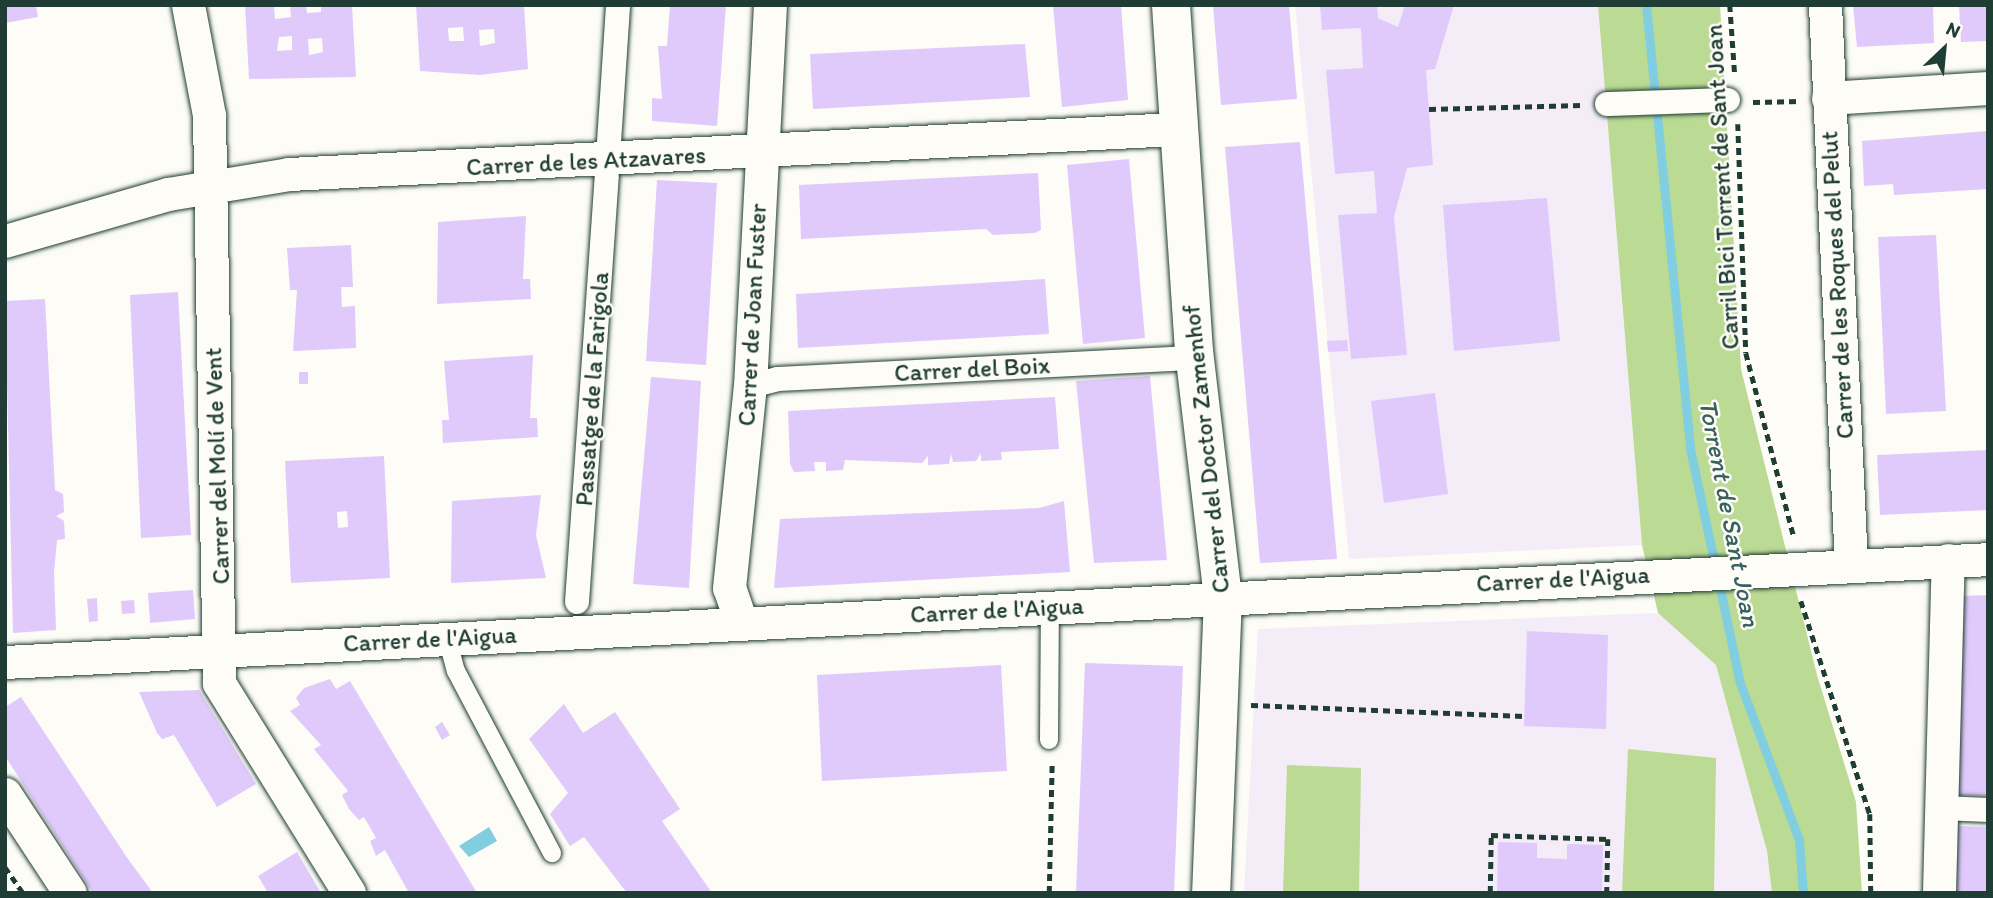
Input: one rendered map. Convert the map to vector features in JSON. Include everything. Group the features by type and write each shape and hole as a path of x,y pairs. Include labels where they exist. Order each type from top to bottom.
{"street":[{"name":"Carrer del Molí de Vent","path":"188,5 209,115 219,683 349,893"},
{"path":"609,142 618,5"},
{"name":"Carrer de Joan Fuster","path":"741,622 729,588 750,386 770,5"},
{"name":"Carrer del Doctor Zamenhof","path":"1171,5 1175,129 1195,358 1223,597 1211,893"},
{"name":"Carrer de les Roques del Pelut","path":"1825,5 1819,99 1851,564"},
{"path":"1819,99 1988,88"},
{"path":"1607,104 1733,101"},
{"name":"Carrer de les Atzavares","path":"5,242 210,185 289,174 761,153 1175,129"},
{"name":"Passatge de la Farigola","path":"577,603 607,176"},
{"name":"Carrer del Boix","path":"750,386 778,379 1195,358"},
{"name":"Carrer de l'Aigua","path":"5,662 1654,574 1988,559"},
{"path":"1939,893 1948,560"},
{"path":"5,794 70,893"},
{"path":"1942,808 1988,810"}],"lane":[{"path":"1049,740 1050,607"},
{"path":"447,638 456,671 552,853"}],"path":[{"name":"Carril Bici Torrent de Sant Joan","path":"1730,5 1746,353 1793,515 1791,568 1798,597 1870,814 1871,893"},
{"path":"1733,101 1819,99"},
{"path":"1429,108 1607,104"},
{"path":"1250,705 1524,716"},
{"path":"1490,893 1491,835 1608,839 1607,893"},
{"path":"5,867 23,893"}],"shaded area":[{"path":"1295,5 1598,5 1642,545 1349,559"},
{"path":"1658,613 1716,665 1767,851 1772,893 1244,893 1258,629"}],"green space":[{"path":"1598,5 1720,5 1741,369 1817,675 1856,802 1862,893 1772,893 1767,851 1716,665 1658,613 1642,545"},
{"path":"1628,749 1716,758 1714,893 1622,893"},
{"path":"1287,765 1361,768 1359,893 1283,893"}],"water":[{"path":"489,827 497,841 469,857 459,846"}],"building":[{"path":"5,5 36,5 38,17 5,23"},
{"path":"245,5 274,5 275,19 291,17 290,5 306,5 307,13 321,12 321,5 352,5 356,77 249,79","holes":["292,36 292,50 277,51 279,37","322,38 323,52 309,55 308,39"]},
{"path":"416,5 524,5 528,69 480,75 420,71","holes":["463,27 464,41 449,41 448,28","494,29 495,43 480,46 479,30"]},
{"path":"670,5 726,5 717,126 652,121 652,98 662,99 658,46 667,46"},
{"path":"1053,5 1121,5 1128,100 1062,107"},
{"path":"1213,5 1289,5 1297,99 1221,105"},
{"path":"1320,5 1377,5 1378,18 1398,27 1405,5 1454,5 1435,69 1426,70 1433,165 1407,168 1394,217 1407,355 1351,359 1338,215 1377,213 1374,171 1335,174 1326,70 1363,68 1361,28 1322,30"},
{"path":"1853,5 1933,5 1934,43 1857,47"},
{"path":"1959,5 1988,5 1988,41 1961,42"},
{"path":"1025,44 1030,97 813,109 810,54"},
{"path":"1988,131 1988,189 1894,195 1893,184 1864,186 1862,141"},
{"path":"1300,142 1337,559 1260,563 1225,147"},
{"path":"1129,159 1145,338 1083,344 1067,165"},
{"path":"1038,173 1041,230 1035,233 993,235 986,229 801,239 799,185"},
{"path":"657,180 717,183 706,365 646,361"},
{"path":"1547,198 1560,341 1454,351 1443,205"},
{"path":"526,216 523,279 530,279 531,299 437,304 438,222"},
{"path":"1936,235 1946,411 1886,414 1878,237"},
{"path":"351,245 353,287 341,287 342,307 355,306 356,348 293,351 297,290 290,290 287,248"},
{"path":"1045,279 1049,334 798,348 796,294"},
{"path":"178,292 191,535 141,538 130,295"},
{"path":"45,299 55,490 63,494 64,512 56,516 64,521 65,539 57,540 54,572 56,630 13,633 5,301"},
{"path":"1347,340 1348,351 1328,352 1327,341"},
{"path":"533,355 530,418 537,418 538,437 443,443 442,420 449,420 444,361"},
{"path":"299,372 308,372 308,384 299,384"},
{"path":"1150,376 1167,560 1094,563 1076,381"},
{"path":"651,377 701,381 689,588 633,584"},
{"path":"1435,393 1448,494 1384,503 1371,401"},
{"path":"1055,397 1059,449 1001,452 1002,460 981,461 981,453 976,461 953,462 951,454 949,464 928,465 928,456 922,463 845,460 843,470 826,471 826,462 814,462 815,471 794,472 790,464 788,411"},
{"path":"1988,450 1988,510 1880,515 1877,455"},
{"path":"384,456 390,578 291,583 285,461","holes":["347,511 348,527 338,528 337,512"]},
{"path":"541,495 536,535 546,578 451,583 452,501"},
{"path":"1064,501 1070,572 774,588 780,519 1039,508"},
{"path":"193,590 195,619 150,623 148,593"},
{"path":"1988,595 1988,796 1955,795 1962,596"},
{"path":"97,598 98,621 89,622 87,599"},
{"path":"134,600 135,613 122,614 121,601"},
{"path":"1527,631 1608,635 1606,729 1524,726"},
{"path":"1085,663 1183,666 1174,893 1076,893"},
{"path":"1001,665 1007,771 822,781 817,675"},
{"path":"330,679 336,689 350,681 477,893 409,893 385,850 376,856 370,841 376,838 364,817 359,820 349,809 342,795 348,791 314,749 321,745 290,711 300,705 296,698 304,688"},
{"path":"199,690 256,784 217,807 174,735 162,739 157,733 139,692"},
{"path":"21,697 153,893 93,893 5,756 5,707"},
{"path":"564,704 583,733 615,712 680,809 662,821 712,893 627,893 584,837 570,846 550,814 568,793 529,739"},
{"path":"442,722 450,735 442,740 435,727"},
{"path":"1957,826 1988,827 1988,893 1954,893"},
{"path":"1498,842 1537,843 1537,858 1567,859 1567,844 1603,845 1602,893 1497,893"},
{"path":"297,852 321,893 268,893 258,876"}],"waterway":[{"name":"Torrent de Sant Joan","path":"1646,5 1690,449 1715,566"},
{"name":"Torrent de Sant Joan","path":"1718,579 1740,683 1799,840 1803,893"}]}
